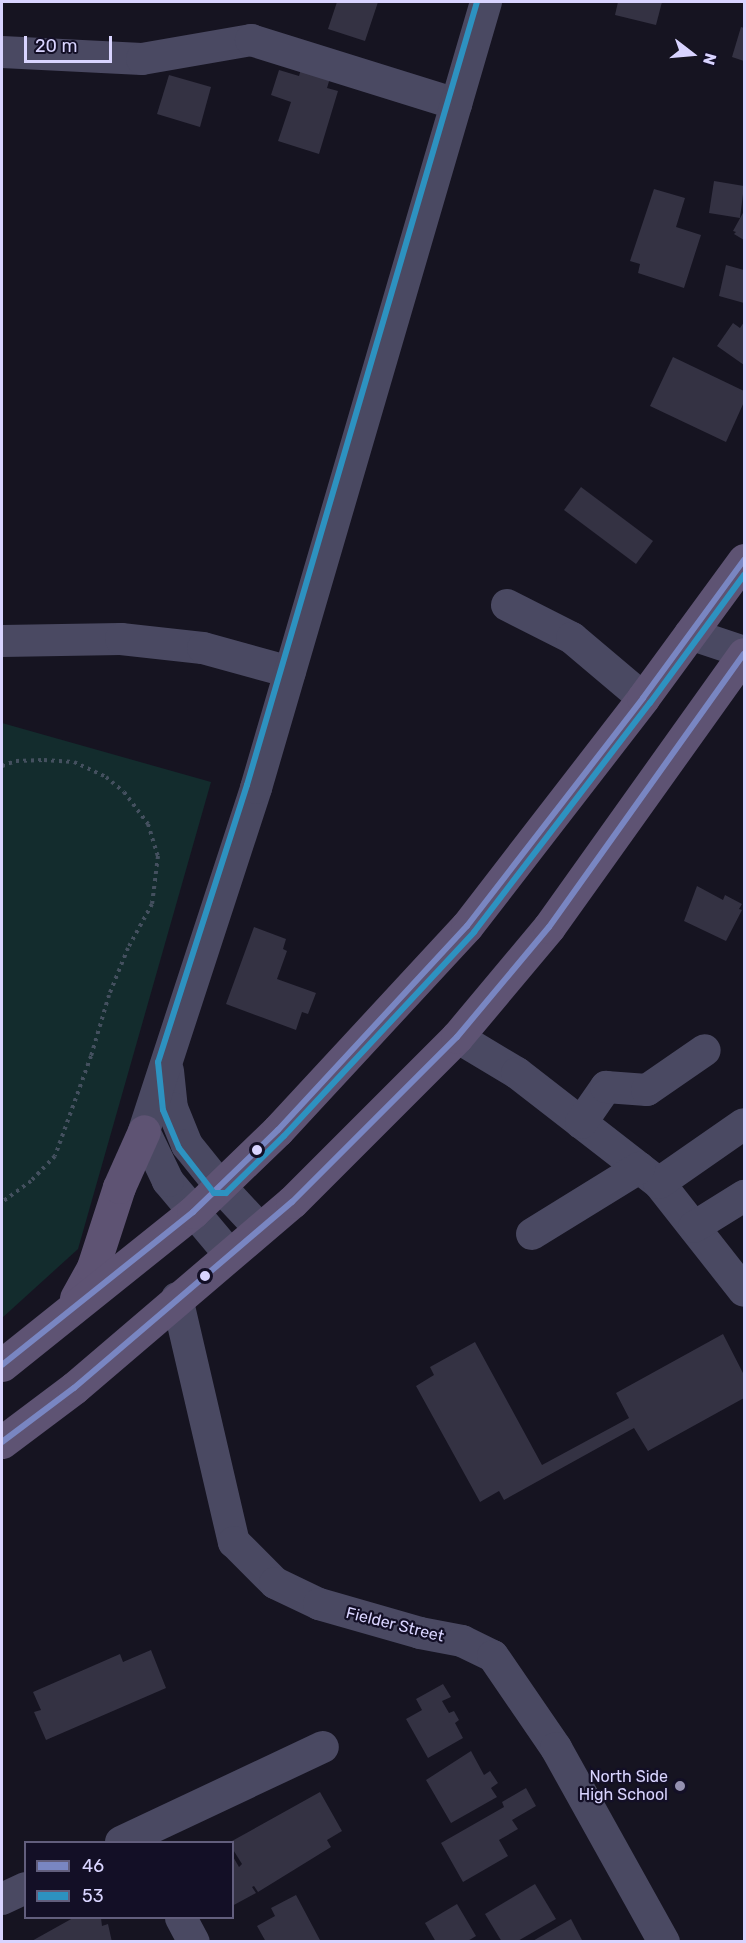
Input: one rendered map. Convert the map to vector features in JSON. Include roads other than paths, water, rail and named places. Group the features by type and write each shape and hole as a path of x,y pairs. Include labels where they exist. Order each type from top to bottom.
{"main road":[{"path":"2,1365 193,1212 278,1130 467,926 643,698 744,560"},
{"path":"2,1442 74,1388 300,1194 457,1037 549,927 744,653"},
{"path":"68,1312 93,1267 119,1187 144,1131"}],"street":[{"path":"230,1255 168,1181 144,1131 256,788 486,2"},
{"path":"2,52 142,59 251,40 456,104"},
{"path":"507,605 572,638 643,698"},
{"path":"690,634 744,653"},
{"path":"2,641 121,639 203,648 290,672"},
{"path":"457,1037 517,1073 649,1176 694,1227 744,1291"},
{"path":"581,1123 606,1087 647,1090 705,1050"},
{"path":"167,1064 172,1108 187,1145 220,1186 260,1229"},
{"path":"532,1234 649,1176 744,1124"},
{"path":"694,1227 744,1196"},
{"name":"Fielder Street","path":"177,1298 234,1542 275,1582 318,1605 420,1634 462,1641 493,1656 556,1748 664,1941"},
{"path":"132,1840 322,1747"},
{"path":"2,1899 24,1889"},
{"path":"182,1919 194,1941"}],"place":[{"name":"North Side High School","path":"680,1786"}]}
